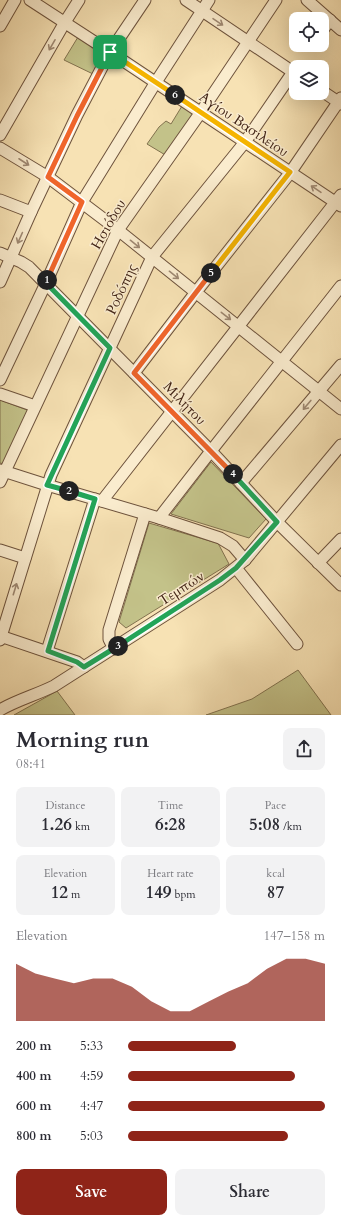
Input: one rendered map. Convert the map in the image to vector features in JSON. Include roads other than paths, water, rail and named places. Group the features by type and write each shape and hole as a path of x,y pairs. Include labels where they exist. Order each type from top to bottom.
{"street":[{"path":"0,26 15,0"},
{"name":"Αγίου Βασιλείου","path":"30,0 290,172 339,201"},
{"path":"0,135 79,0"},
{"path":"0,282 31,212 77,116 110,52 145,0"},
{"path":"186,0 289,69"},
{"path":"0,380 82,202 156,82 209,0"},
{"name":"Ησιόδου","path":"0,482 2,470 35,406 118,230 201,112 276,0"},
{"path":"307,0 341,30"},
{"name":"Ροδόπης","path":"0,638 47,485 152,257 245,142 289,81"},
{"path":"134,373 290,172 340,102 329,95"},
{"path":"0,148 48,177 82,202 341,409"},
{"path":"0,200 31,212"},
{"path":"48,651 98,500 239,327 339,201"},
{"name":"Μιλήτου","path":"0,254 11,257 29,267 46,283 211,451 277,522 341,586"},
{"path":"160,518 341,286"},
{"path":"241,483 341,365"},
{"path":"0,394 35,406"},
{"name":"Τεμπών","path":"0,710 54,686 207,589 236,568 245,560 341,445"},
{"path":"2,470 47,485 160,518 220,538 233,546 245,560"},
{"path":"114,649 109,639 109,630 145,514"},
{"path":"318,563 341,539"},
{"path":"0,550 25,558"},
{"path":"236,568 297,644"},
{"path":"0,638 48,651 77,662 84,667"}]}
